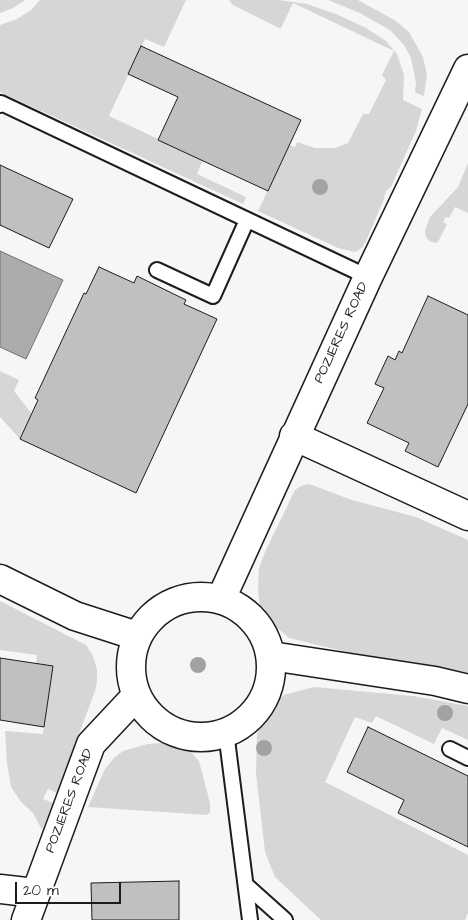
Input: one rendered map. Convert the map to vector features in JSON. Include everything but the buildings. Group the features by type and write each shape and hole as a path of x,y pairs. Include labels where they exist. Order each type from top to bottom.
{"street":[{"name":"POZIERES ROAD","path":"221,599 368,277 468,69"},
{"path":"294,436 468,516"},
{"path":"0,579 75,616 137,636"},
{"path":"201,596 221,599 239,608 254,621 265,638 271,656 270,679 263,700 250,718 231,731 210,737 187,736 166,728 148,715 136,696 131,676 131,656 137,636 148,620 163,607 182,599 201,596"},
{"path":"271,656 435,681 468,689"},
{"name":"POZIERES ROAD","path":"26,920 91,744 136,696"},
{"path":"0,889 35,893"}],"lane":[{"path":"0,105 1,103 368,277"},
{"path":"157,270 213,296 247,220"},
{"path":"226,732 250,920"},
{"path":"450,749 468,758"},
{"path":"246,885 284,920"}],"shaded area":[{"path":"0,0 25,0 13,8 0,13"},
{"path":"40,0 186,0 164,47 145,39 109,116 203,160 197,174 246,197 243,204 0,92 0,25 17,19 31,10"},
{"path":"229,0 279,0 307,4 336,14 366,28 386,41 397,54 404,75 403,100 422,109 416,131 391,187 386,191 366,241 362,248 355,252 338,248 258,211 289,145 295,147 297,142 315,148 335,148 348,143 363,114 369,114 386,80 382,75 394,51 293,3 281,28 279,28 233,5"},
{"path":"328,0 358,0 396,21 409,32 423,57 427,75 424,96 416,93 411,58 404,45 390,30 360,13"},
{"path":"468,163 468,213 455,207 449,218 446,217 443,222 447,224 438,242 429,241 425,232 430,217 458,187"},
{"path":"0,251 63,280 26,359 0,347"},
{"path":"0,371 19,380 14,391 32,414 20,439 0,417"},
{"path":"309,484 352,500 416,517 468,540 468,674 351,653 289,638 260,609 259,568 265,552 295,490"},
{"path":"0,601 86,645 93,656 97,669 95,691 57,793 48,789 43,799 53,803 42,830 33,813 21,802 11,787 5,731 43,734 53,666 36,664 37,655 0,650"},
{"path":"314,687 413,696 468,706 468,740 442,728 434,744 376,716 372,723 355,717 325,782 468,855 468,913 465,920 321,920 275,877 265,852 256,773 257,735 262,719 275,702 284,695"},
{"path":"162,743 175,745 192,753 199,761 210,803 210,812 207,815 88,807 105,769 114,758 123,751 148,744"}]}
